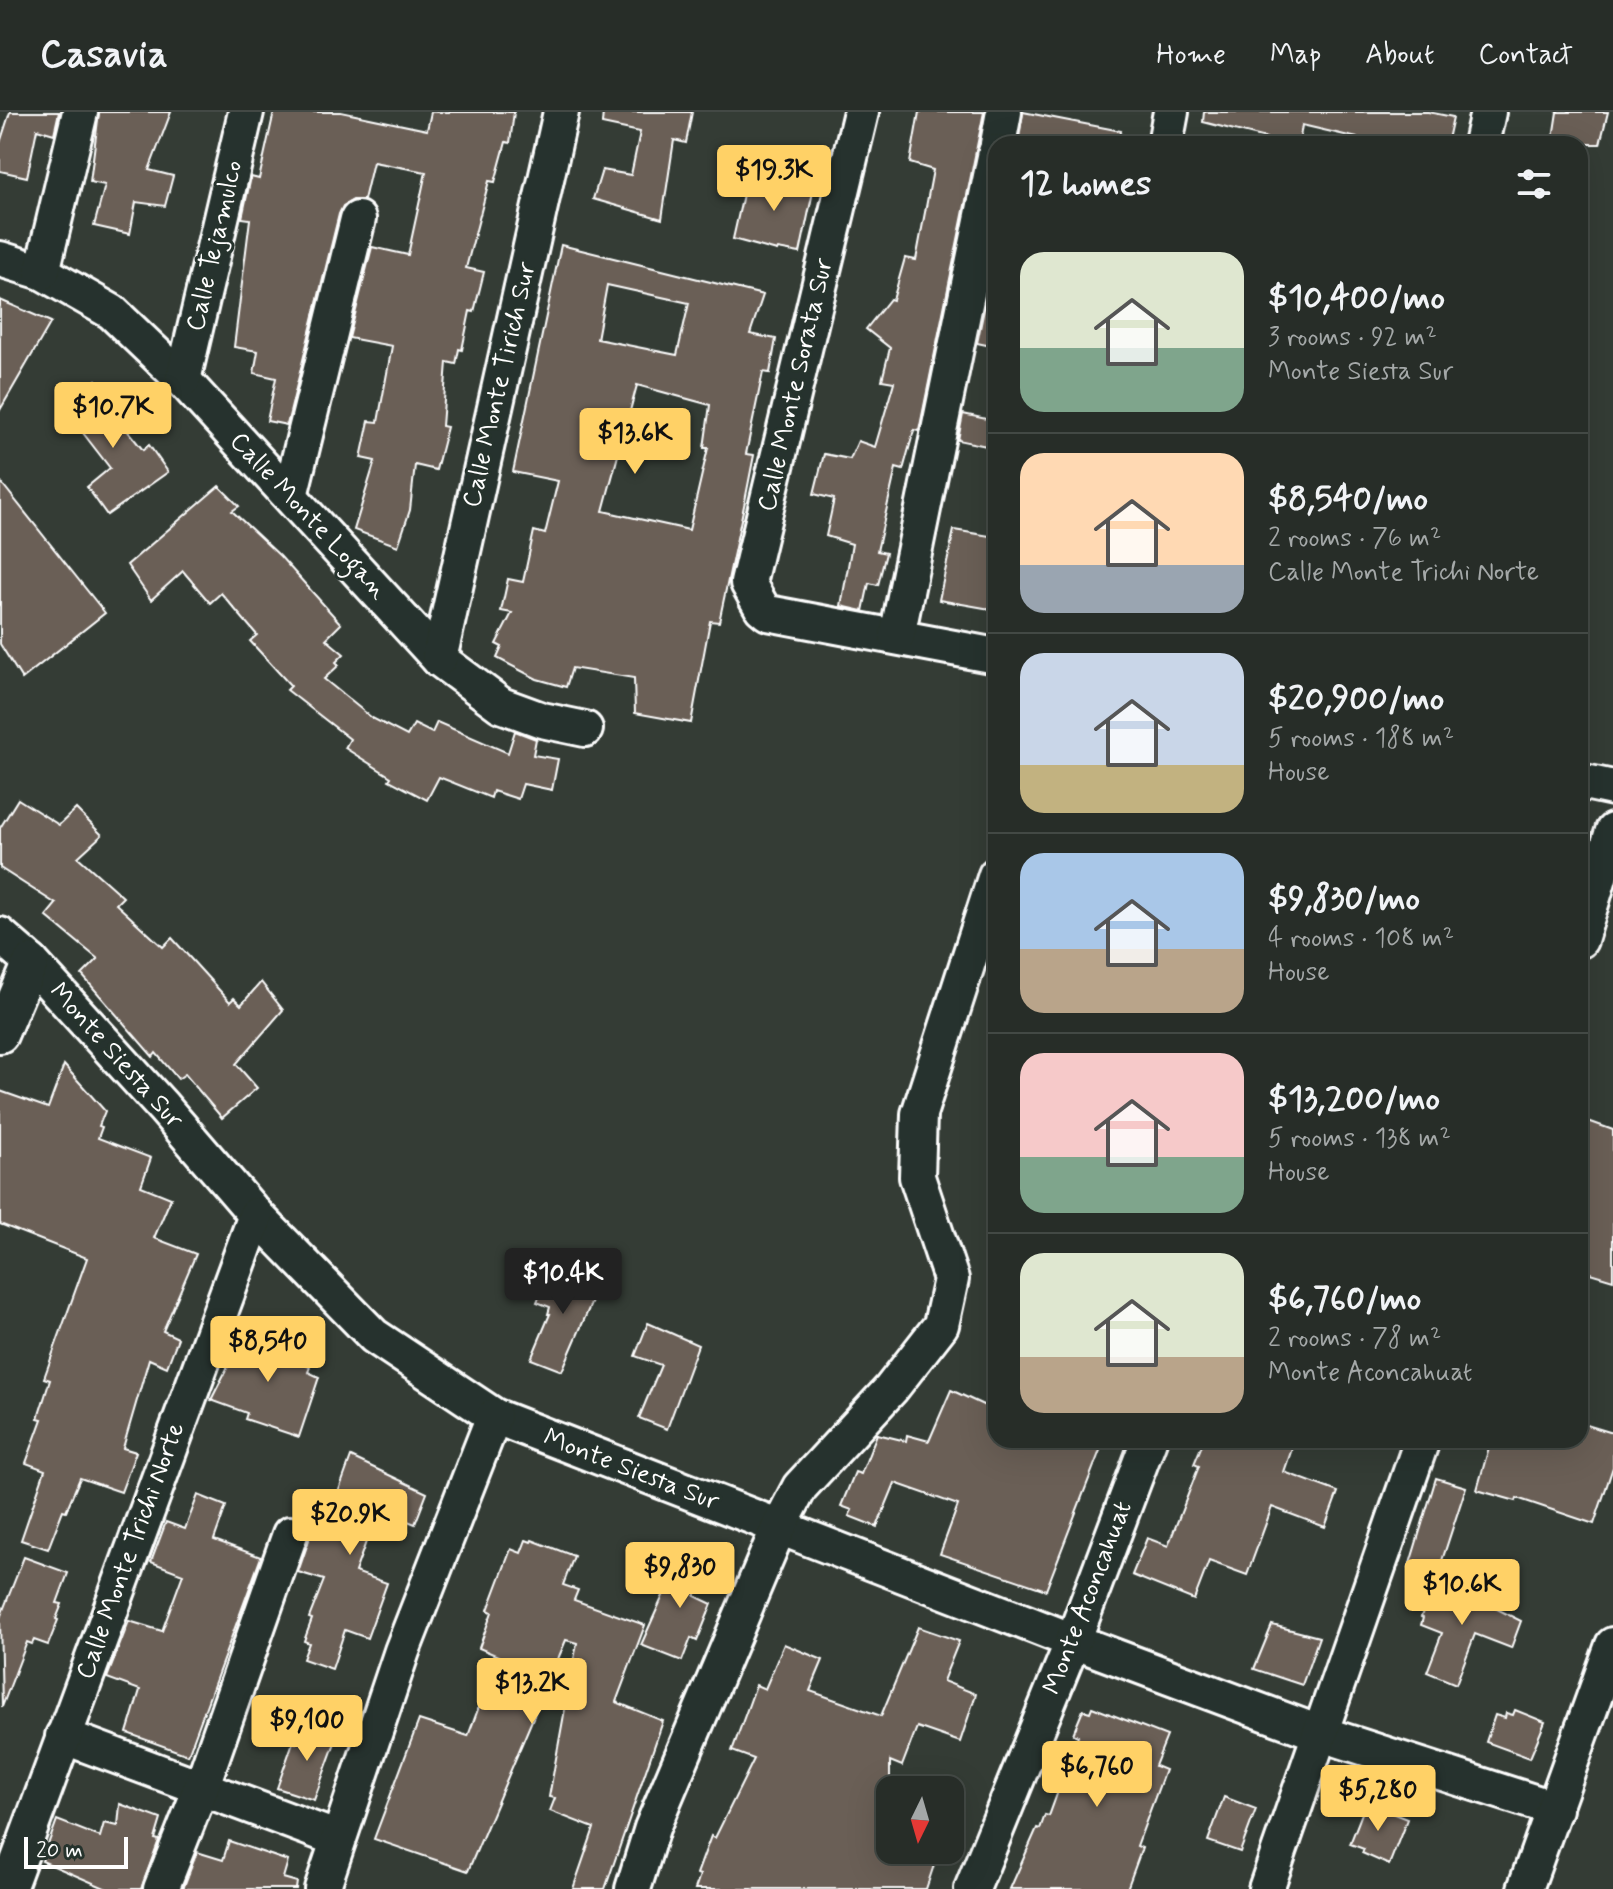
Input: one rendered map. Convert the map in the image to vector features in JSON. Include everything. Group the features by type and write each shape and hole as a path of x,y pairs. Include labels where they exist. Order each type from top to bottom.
{"street":[{"path":"42,272 80,112"},
{"name":"Calle Tejamulco","path":"183,380 246,112"},
{"name":"Calle Monte Tirich Sur","path":"439,659 561,112"},
{"name":"Calle Monte Sorata Sur","path":"861,112 748,583 768,613 897,636"},
{"path":"1000,136 1004,112"},
{"path":"1166,136 1171,112"},
{"path":"1483,136 1488,112"},
{"path":"988,191 897,636 988,654"},
{"path":"290,496 358,219"},
{"name":"Calle Monte Logan","path":"0,259 42,272 112,312 183,380 439,659 501,705 542,720 585,729"},
{"path":"1588,783 1613,788"},
{"path":"1588,914 1613,831"},
{"path":"633,1889 652,1828 779,1527 800,1487 891,1389 941,1325 951,1279 917,1177 919,1114 988,900"},
{"name":"Monte Siesta Sur","path":"0,935 31,962 256,1215 374,1336 494,1416 1319,1733 1555,1809"},
{"path":"0,1035 31,962"},
{"name":"Calle Monte Trichi Norte","path":"8,1889 256,1215"},
{"path":"322,1889 402,1651 494,1416"},
{"name":"Monte Aconcahuat","path":"972,1889 1073,1641 1146,1448"},
{"path":"1266,1889 1419,1448"},
{"path":"161,1889 201,1788 290,1534"},
{"path":"1525,1889 1613,1645"},
{"path":"63,1736 338,1839"}],"building":[{"path":"10,112 59,112 54,134 37,129 27,177 0,171 0,143"},
{"path":"99,112 171,112 149,170 173,176 165,206 136,202 130,234 94,226 105,185 90,182"},
{"path":"274,112 341,112 427,130 431,112 514,112 510,143 506,142 495,182 489,181 466,268 484,272 474,312 470,311 462,350 459,349 456,364 447,362 442,426 447,427 436,470 415,465 410,510 398,546 354,530 375,461 361,458 369,421 378,422 392,346 349,338 372,247 408,255 426,172 373,162 364,200 353,200 343,206 287,425 267,421 276,378 254,373 258,351 234,347 250,219 242,218 251,177 259,179"},
{"path":"603,112 692,112 686,143 674,140 662,219 593,199 602,170 631,175 640,132 602,124"},
{"path":"919,112 984,112 919,431 914,430 903,470 896,468 877,551 886,553 878,585 869,583 863,611 841,606 852,544 826,536 834,499 814,494 824,454 850,459 858,441 875,447 894,382 882,380 890,348 866,329 890,299 893,300 905,258 916,260 933,170 910,163"},
{"path":"1023,112 1121,131 1120,136 1019,136"},
{"path":"1204,112 1428,112 1453,117 1449,136 1349,136 1302,125 1300,136 1258,136 1203,122"},
{"path":"1557,112 1608,112 1600,144 1588,144 1588,136 1553,136"},
{"path":"748,172 814,187 800,253 777,251 733,239"},
{"path":"561,245 763,295 750,334 776,339 770,373 763,372 746,454 754,455 745,501 719,622 710,621 691,723 635,713 634,678 572,668 566,687 537,679 497,658 502,647 496,644 512,613 501,611 508,579 523,582 534,531 545,534 558,481 513,472","holes":["607,285 689,303 677,355 597,339","637,385 710,405 704,448 708,448 689,530 603,511"]},
{"path":"988,290 988,345 977,343"},
{"path":"0,300 51,322 0,410"},
{"path":"96,380 115,404 109,408 143,450 149,445 168,472 107,515 87,487 110,468 63,407"},
{"path":"963,414 988,419 988,446 958,440"},
{"path":"0,481 105,613 22,679 0,644"},
{"path":"219,486 239,506 232,511 280,556 341,624 326,639 344,654 336,662 339,665 324,679 372,718 407,736 414,724 432,733 437,722 508,753 515,731 536,739 533,755 558,759 552,790 523,784 518,799 493,791 491,798 439,777 427,800 389,780 391,777 345,748 350,739 287,690 291,686 250,641 257,635 221,593 210,603 183,571 151,600 127,565"},
{"path":"954,530 988,536 988,609 939,600"},
{"path":"18,799 59,825 76,809 102,835 78,857 123,897 116,904 163,947 172,938 230,1002 234,998 241,1005 261,982 283,1010 236,1064 257,1088 222,1118 185,1074 178,1079 156,1053 153,1057 82,975 98,959 46,916 56,904 0,868 0,828"},
{"path":"64,1065 105,1111 98,1138 151,1158 141,1186 171,1198 154,1238 196,1254 163,1331 178,1338 167,1367 149,1359 123,1448 136,1452 121,1492 80,1478 48,1549 21,1540 45,1470 26,1463 42,1419 38,1418 50,1380 44,1378 87,1258 0,1224 0,1091 48,1108"},
{"path":"1588,1121 1613,1130 1613,1280 1588,1272"},
{"path":"551,1268 599,1285 562,1371 531,1359 550,1314 550,1307 537,1302"},
{"path":"648,1323 698,1345 667,1429 639,1418 661,1365 635,1356"},
{"path":"247,1329 305,1353 301,1363 310,1367 308,1372 319,1377 299,1437 245,1419 247,1413 211,1400"},
{"path":"951,1390 988,1407 988,1448 1101,1448 1046,1590 940,1554 958,1505 895,1483 877,1527 849,1516 852,1510 841,1506 855,1472 861,1474 877,1434 906,1441 907,1435 929,1441"},
{"path":"1588,1425 1613,1433 1613,1467 1594,1524 1517,1498 1516,1501 1477,1490 1489,1448 1588,1448"},
{"path":"1201,1448 1292,1448 1284,1472 1338,1492 1325,1527 1272,1507 1247,1575 1209,1561 1194,1600 1132,1575 1147,1538 1168,1546 1199,1466 1194,1464"},
{"path":"351,1457 427,1493 415,1524 378,1509 355,1572 387,1583 367,1638 345,1630 332,1669 303,1659 309,1643 304,1641 312,1619 309,1618 324,1580 298,1572 309,1540 307,1524 311,1516 326,1526"},
{"path":"1436,1478 1466,1487 1437,1576 1409,1567"},
{"path":"198,1495 226,1506 214,1540 261,1557 188,1755 127,1733 140,1690 107,1678 129,1621 162,1631 183,1574 151,1562 166,1522 185,1529"},
{"path":"526,1540 574,1556 563,1585 578,1590 574,1600 645,1625 616,1702 663,1721 605,1889 573,1889 594,1828 550,1811 555,1798 549,1797 577,1643 566,1640 468,1871 374,1839 419,1720 468,1736 498,1656 479,1648 492,1612 488,1610 511,1549 521,1553"},
{"path":"683,1551 710,1562 695,1596 712,1604 697,1641 691,1638 682,1661 641,1645"},
{"path":"24,1557 68,1573 57,1603 62,1604 58,1620 48,1645 34,1640 32,1644 27,1642 2,1707 0,1618"},
{"path":"1434,1580 1490,1601 1489,1605 1521,1621 1511,1648 1475,1634 1456,1684 1427,1672 1442,1633 1421,1625"},
{"path":"1272,1625 1319,1637 1302,1685 1254,1669"},
{"path":"918,1627 959,1641 943,1681 976,1694 960,1742 917,1727 902,1766 890,1761 890,1776 876,1776 876,1864 934,1864 926,1889 695,1889 700,1875 697,1874 711,1836 715,1838 754,1759 732,1751 756,1685 765,1689 784,1644 823,1660 810,1691 881,1716"},
{"path":"1092,1707 1167,1736 1155,1766 1165,1770 1137,1846 1142,1848 1127,1889 1010,1889 1037,1828 1040,1829 1045,1815 1049,1816 1078,1736 1073,1734 1083,1710 1090,1712"},
{"path":"1515,1710 1545,1722 1530,1758 1486,1742 1495,1715 1505,1718 1506,1713 1513,1715"},
{"path":"302,1725 337,1737 314,1800 277,1788"},
{"path":"1224,1797 1256,1809 1240,1852 1208,1841"},
{"path":"1366,1803 1407,1819 1389,1865 1350,1844"},
{"path":"120,1804 161,1819 155,1839 159,1840 141,1889 107,1889 42,1861 57,1820 100,1837 104,1823 118,1826"},
{"path":"229,1841 288,1861 283,1878 297,1882 296,1889 183,1889 197,1852 223,1860"}]}
